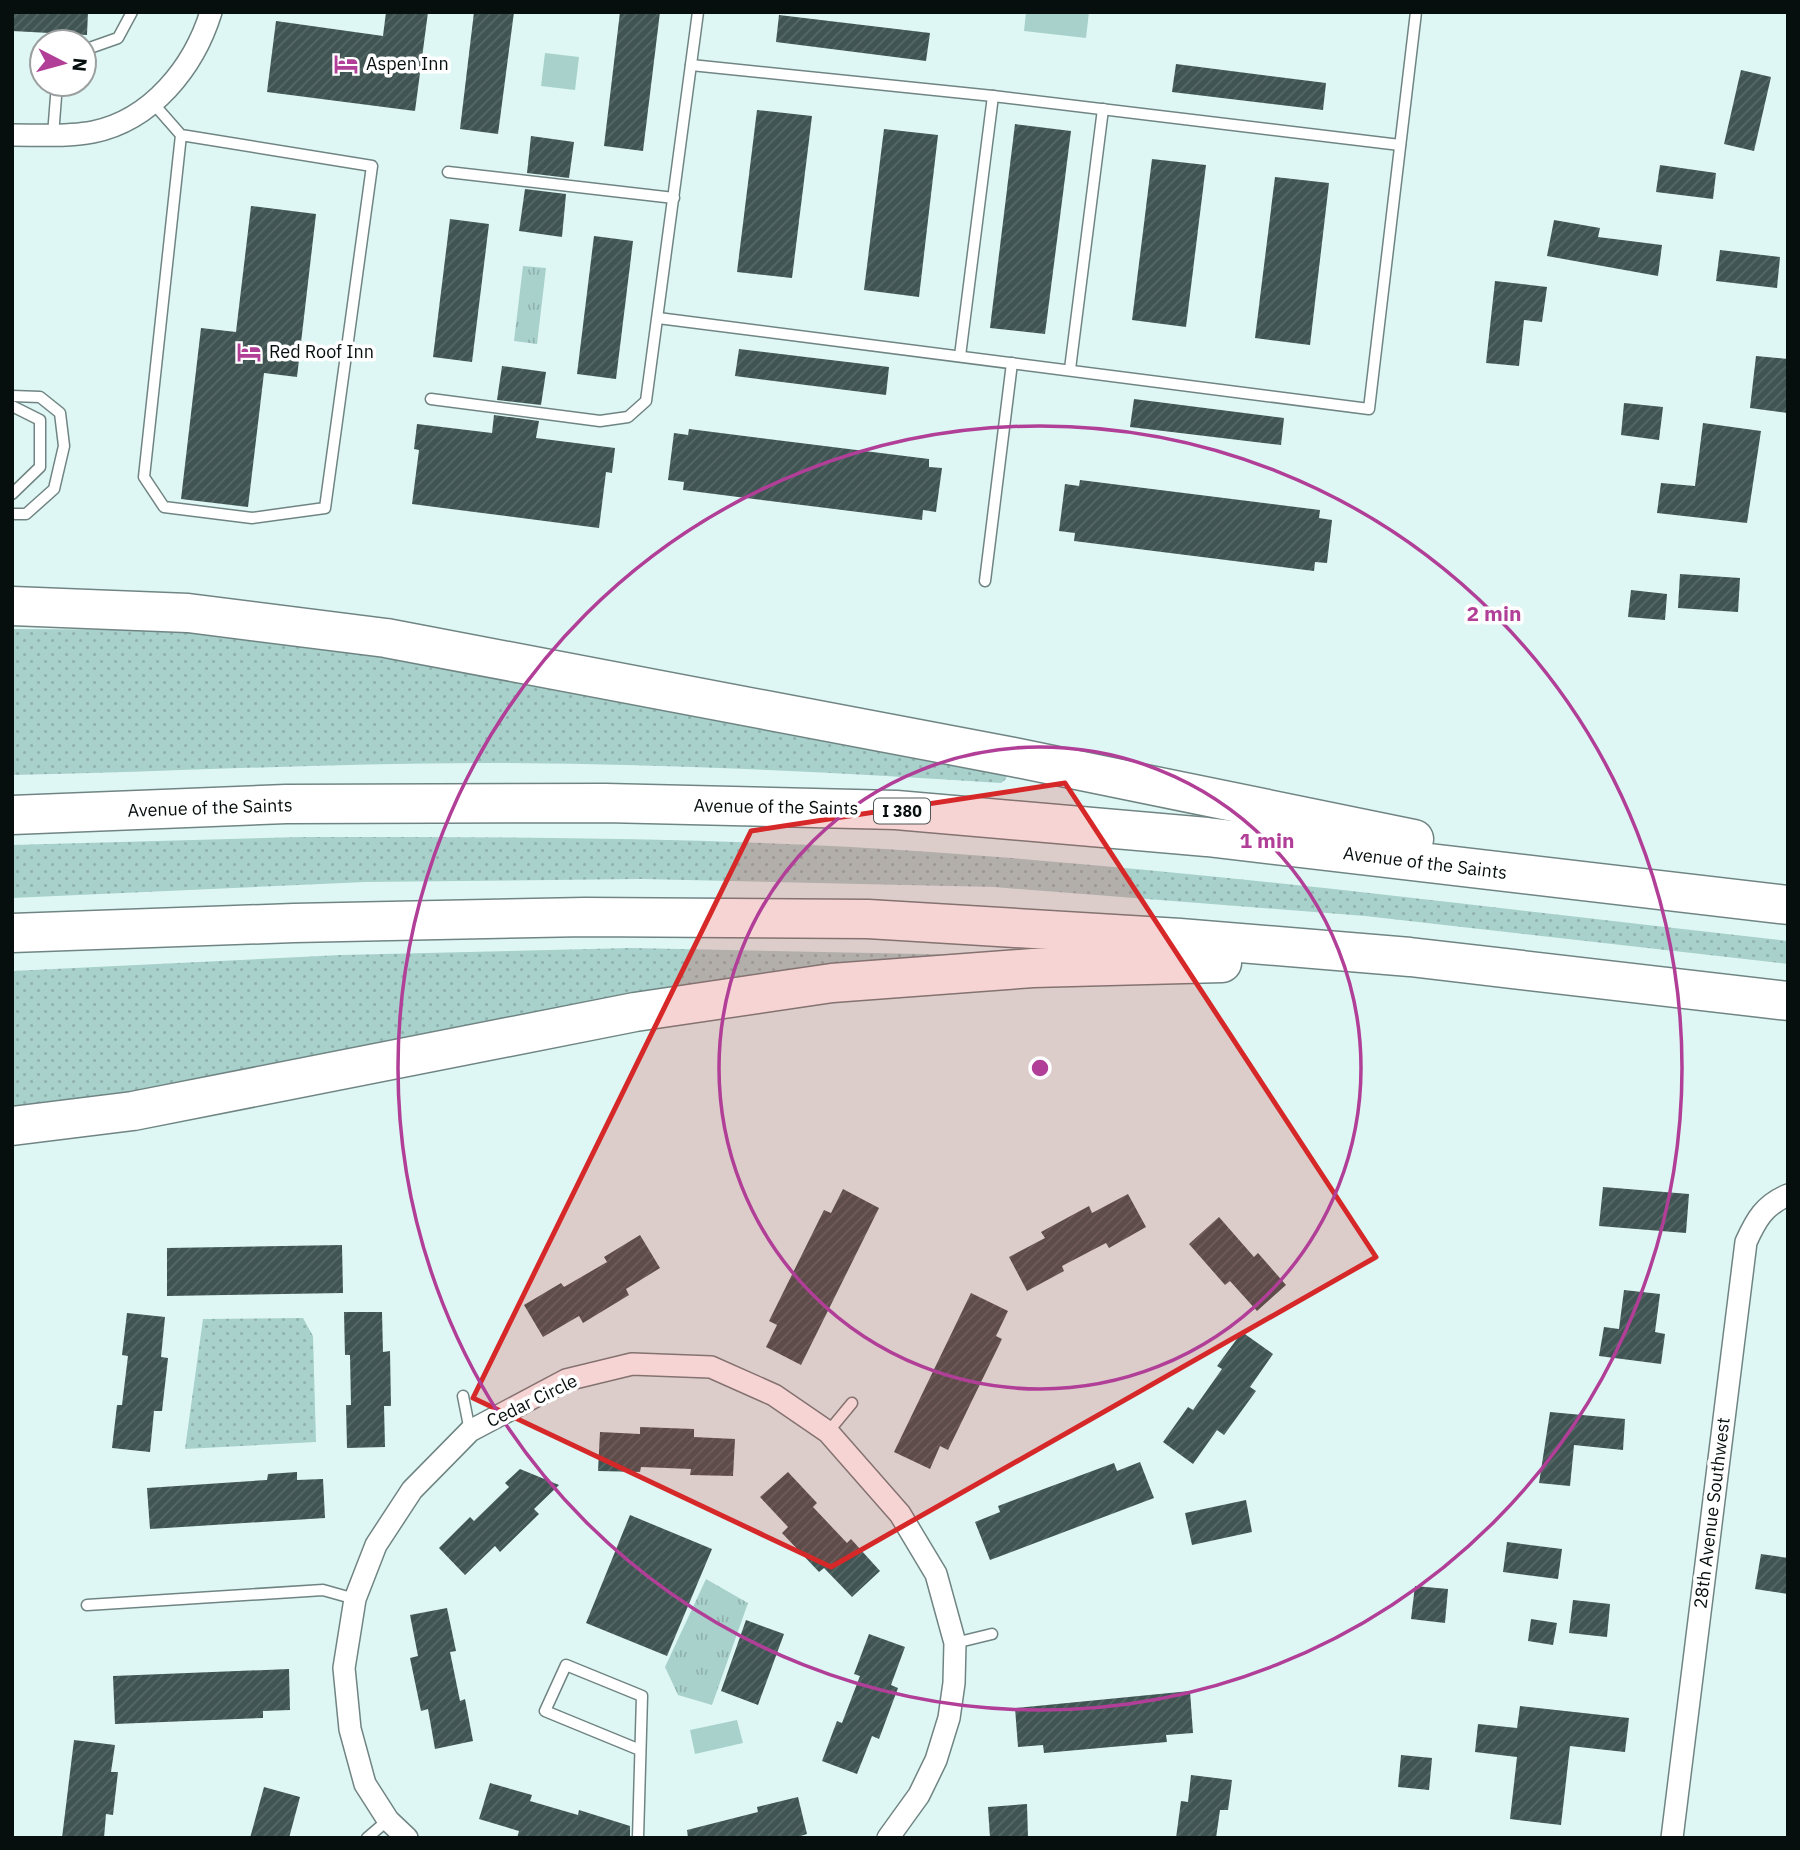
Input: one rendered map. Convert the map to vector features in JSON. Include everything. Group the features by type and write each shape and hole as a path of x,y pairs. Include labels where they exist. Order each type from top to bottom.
{"highway":[{"path":"12,606 188,613 386,638 1013,757 1677,893"},
{"name":"Avenue of the Saints","path":"12,815 286,804 563,803 896,810 1207,837 1788,905"},
{"path":"12,933 294,923 585,917 867,919 1180,938 1410,957 1788,1001"},
{"path":"12,1126 133,1111 635,1012 832,983 1032,968 1410,957"}],"street":[{"path":"12,135 94,132 140,113 174,83 195,51 211,12"},
{"name":"28th Avenue Southwest","path":"1672,1838 1746,1242 1758,1216 1782,1198"},
{"name":"Cedar Circle","path":"407,1838 388,1820 365,1784 350,1729 344,1668 355,1599 376,1545 412,1490 470,1432 566,1380 632,1364 711,1367 775,1395 828,1432 900,1514 936,1574 955,1643 954,1683 943,1739 919,1795 892,1836"}],"lane":[{"path":"98,45 118,38 132,12"},
{"path":"431,399 600,421 628,417 646,401 698,12"},
{"path":"658,318 1369,409 1416,12"},
{"path":"691,65 993,96 1399,145"},
{"path":"960,356 993,96"},
{"path":"53,135 56,98"},
{"path":"152,102 181,135 372,166 325,508 253,518 164,507 144,477 181,135"},
{"path":"1070,369 1103,109"},
{"path":"448,172 674,198"},
{"path":"985,581 1012,363"},
{"path":"12,396 40,397 60,413 64,446 54,489 26,514 12,514"},
{"path":"12,407 40,420 40,467 12,495"},
{"path":"463,1396 470,1432"},
{"path":"828,1432 852,1403"},
{"path":"87,1605 323,1590 355,1599"},
{"path":"955,1643 992,1634"},
{"path":"638,1838 642,1696 566,1665 545,1710 640,1750"},
{"path":"367,1838 388,1820"}],"highlighted area":[{"path":"1065,783 1376,1257 831,1567 473,1398 751,831"}],"green space":[{"path":"1026,12 1089,12 1086,38 1024,31"},
{"path":"545,53 579,57 575,90 541,86"},
{"path":"523,266 546,268 537,344 514,341"},
{"path":"12,629 206,630 406,656 1007,768 1006,779 1001,783 752,769 504,763 12,775"},
{"path":"301,837 774,843 1038,860 1359,892 1788,941 1788,964 1365,916 994,887 641,879 365,882 12,898 12,845"},
{"path":"631,948 972,955 102,1097 12,1109 12,971 341,955"},
{"path":"303,1318 313,1336 316,1442 185,1449 203,1319"},
{"path":"706,1579 748,1603 712,1705 678,1695 665,1667"},
{"path":"737,1720 743,1743 695,1754 690,1730"}],"building":[{"path":"12,12 88,12 87,28 28,28 28,32 12,31"},
{"name":"Aspen Inn","path":"386,12 428,12 415,111 267,92 276,21 383,36"},
{"path":"474,12 514,12 498,134 460,129"},
{"path":"620,12 660,12 643,151 604,146"},
{"path":"779,15 930,33 926,61 776,42"},
{"path":"1176,64 1326,83 1323,110 1172,92"},
{"path":"1741,70 1771,77 1754,151 1724,144"},
{"path":"757,110 812,116 792,278 737,272"},
{"path":"1015,124 1071,131 1045,334 990,328"},
{"path":"884,129 938,135 919,297 864,290"},
{"path":"531,136 574,142 569,178 527,173"},
{"path":"1152,159 1206,165 1186,327 1132,320"},
{"path":"1660,165 1716,173 1713,199 1656,192"},
{"path":"1275,177 1329,183 1310,345 1255,338"},
{"path":"525,189 566,194 562,237 519,231"},
{"name":"Red Roof Inn","path":"251,206 316,214 297,377 264,373 248,507 181,499 201,328 236,332"},
{"path":"450,219 489,224 472,362 433,357"},
{"path":"1554,220 1600,228 1598,237 1662,245 1658,276 1547,256"},
{"path":"594,236 633,241 616,379 577,374"},
{"path":"1720,250 1780,257 1777,288 1716,281"},
{"path":"1495,281 1547,287 1542,322 1524,320 1519,366 1486,363"},
{"path":"739,349 889,367 886,395 735,376"},
{"path":"1756,356 1788,359 1788,413 1750,408"},
{"path":"502,366 546,372 541,405 497,400"},
{"path":"1134,399 1284,418 1281,445 1130,427"},
{"path":"1624,403 1663,407 1659,440 1621,435"},
{"path":"494,415 539,421 536,438 615,448 612,473 606,472 599,528 412,504 419,450 414,449 417,424 492,433"},
{"path":"1703,423 1761,431 1747,523 1657,513 1661,483 1695,486"},
{"path":"689,429 929,459 929,467 942,468 936,512 923,510 922,520 683,490 684,482 668,480 674,433 688,435"},
{"path":"1080,480 1320,510 1319,518 1332,520 1327,563 1315,562 1314,571 1074,541 1075,533 1059,531 1065,484 1079,486"},
{"path":"1680,574 1740,578 1738,612 1678,608"},
{"path":"1631,590 1667,594 1665,620 1628,617"},
{"path":"1603,1187 1689,1194 1686,1233 1599,1226"},
{"path":"843,1189 879,1208 801,1365 766,1347 777,1325 769,1321 824,1210 831,1213"},
{"path":"1128,1194 1146,1227 1109,1248 1106,1243 1062,1266 1064,1271 1027,1291 1009,1257 1045,1238 1041,1232 1089,1206 1092,1213"},
{"path":"1219,1217 1254,1257 1258,1253 1286,1285 1257,1311 1230,1281 1225,1285 1189,1244"},
{"path":"640,1235 660,1268 626,1289 629,1295 583,1323 579,1316 543,1337 524,1305 561,1283 564,1287 607,1262 604,1257"},
{"path":"342,1245 343,1293 167,1296 167,1248"},
{"path":"1624,1290 1660,1294 1655,1332 1665,1334 1661,1364 1599,1356 1604,1327 1619,1329"},
{"path":"971,1293 1008,1311 996,1336 1002,1339 948,1450 940,1446 930,1469 894,1452"},
{"path":"344,1312 382,1312 383,1352 390,1351 391,1406 384,1406 385,1447 347,1448 346,1405 351,1405 350,1355 345,1355"},
{"path":"127,1313 165,1317 161,1357 168,1358 162,1411 154,1411 150,1452 112,1448 117,1405 122,1405 128,1356 122,1355"},
{"path":"1242,1332 1273,1354 1250,1387 1256,1391 1224,1435 1217,1430 1193,1464 1163,1442 1188,1407 1193,1410 1222,1369 1217,1366"},
{"path":"1550,1412 1625,1419 1623,1450 1574,1445 1570,1486 1539,1483"},
{"path":"640,1427 694,1429 694,1437 735,1439 733,1476 690,1475 691,1469 641,1467 640,1472 598,1471 600,1432 640,1434"},
{"path":"1140,1462 1154,1498 990,1560 975,1522 1000,1512 998,1506 1114,1463 1117,1471"},
{"path":"520,1469 559,1485 534,1509 539,1514 500,1552 495,1546 465,1575 439,1548 470,1517 474,1521 509,1487 505,1483"},
{"path":"297,1472 297,1480 323,1479 325,1518 150,1529 147,1488 267,1480 268,1474"},
{"path":"788,1472 817,1503 813,1507 847,1543 851,1539 880,1571 852,1597 824,1568 819,1572 782,1533 788,1527 760,1497"},
{"path":"1246,1500 1252,1532 1192,1545 1185,1513"},
{"path":"630,1515 712,1549 667,1656 586,1623"},
{"path":"1507,1542 1562,1549 1558,1579 1503,1572"},
{"path":"1761,1554 1788,1558 1788,1594 1755,1589"},
{"path":"1415,1586 1448,1589 1445,1623 1411,1619"},
{"path":"1573,1600 1610,1604 1607,1637 1569,1633"},
{"path":"447,1608 456,1651 450,1652 460,1701 465,1699 473,1741 435,1749 428,1709 421,1711 410,1658 418,1656 410,1615"},
{"path":"1531,1619 1557,1623 1553,1645 1528,1641"},
{"path":"746,1620 784,1634 758,1705 721,1691"},
{"path":"869,1634 905,1647 891,1685 898,1688 879,1739 872,1736 857,1774 822,1761 837,1721 842,1723 860,1676 854,1674"},
{"path":"289,1669 290,1710 263,1711 263,1718 115,1724 113,1676"},
{"path":"1190,1691 1193,1733 1166,1735 1167,1742 1044,1753 1043,1745 1018,1747 1015,1708"},
{"path":"1520,1706 1629,1718 1625,1752 1570,1746 1561,1825 1510,1819 1517,1757 1475,1752 1478,1724 1517,1728"},
{"path":"74,1740 115,1745 111,1772 118,1772 113,1815 106,1814 104,1838 62,1838"},
{"path":"1401,1755 1432,1758 1429,1790 1398,1787"},
{"path":"1191,1775 1232,1780 1228,1810 1220,1810 1216,1838 1176,1838 1181,1801 1188,1802"},
{"path":"490,1783 532,1795 530,1801 578,1815 579,1810 630,1826 630,1838 517,1838 519,1831 479,1819"},
{"path":"264,1787 300,1797 289,1838 250,1838"},
{"path":"798,1797 807,1834 794,1838 688,1838 687,1830 758,1812 757,1807"},
{"path":"1027,1804 1028,1838 990,1838 988,1807"}],"place":[{"name":"Aspen Inn","path":"346,64"},
{"name":"Red Roof Inn","path":"249,352"}]}
